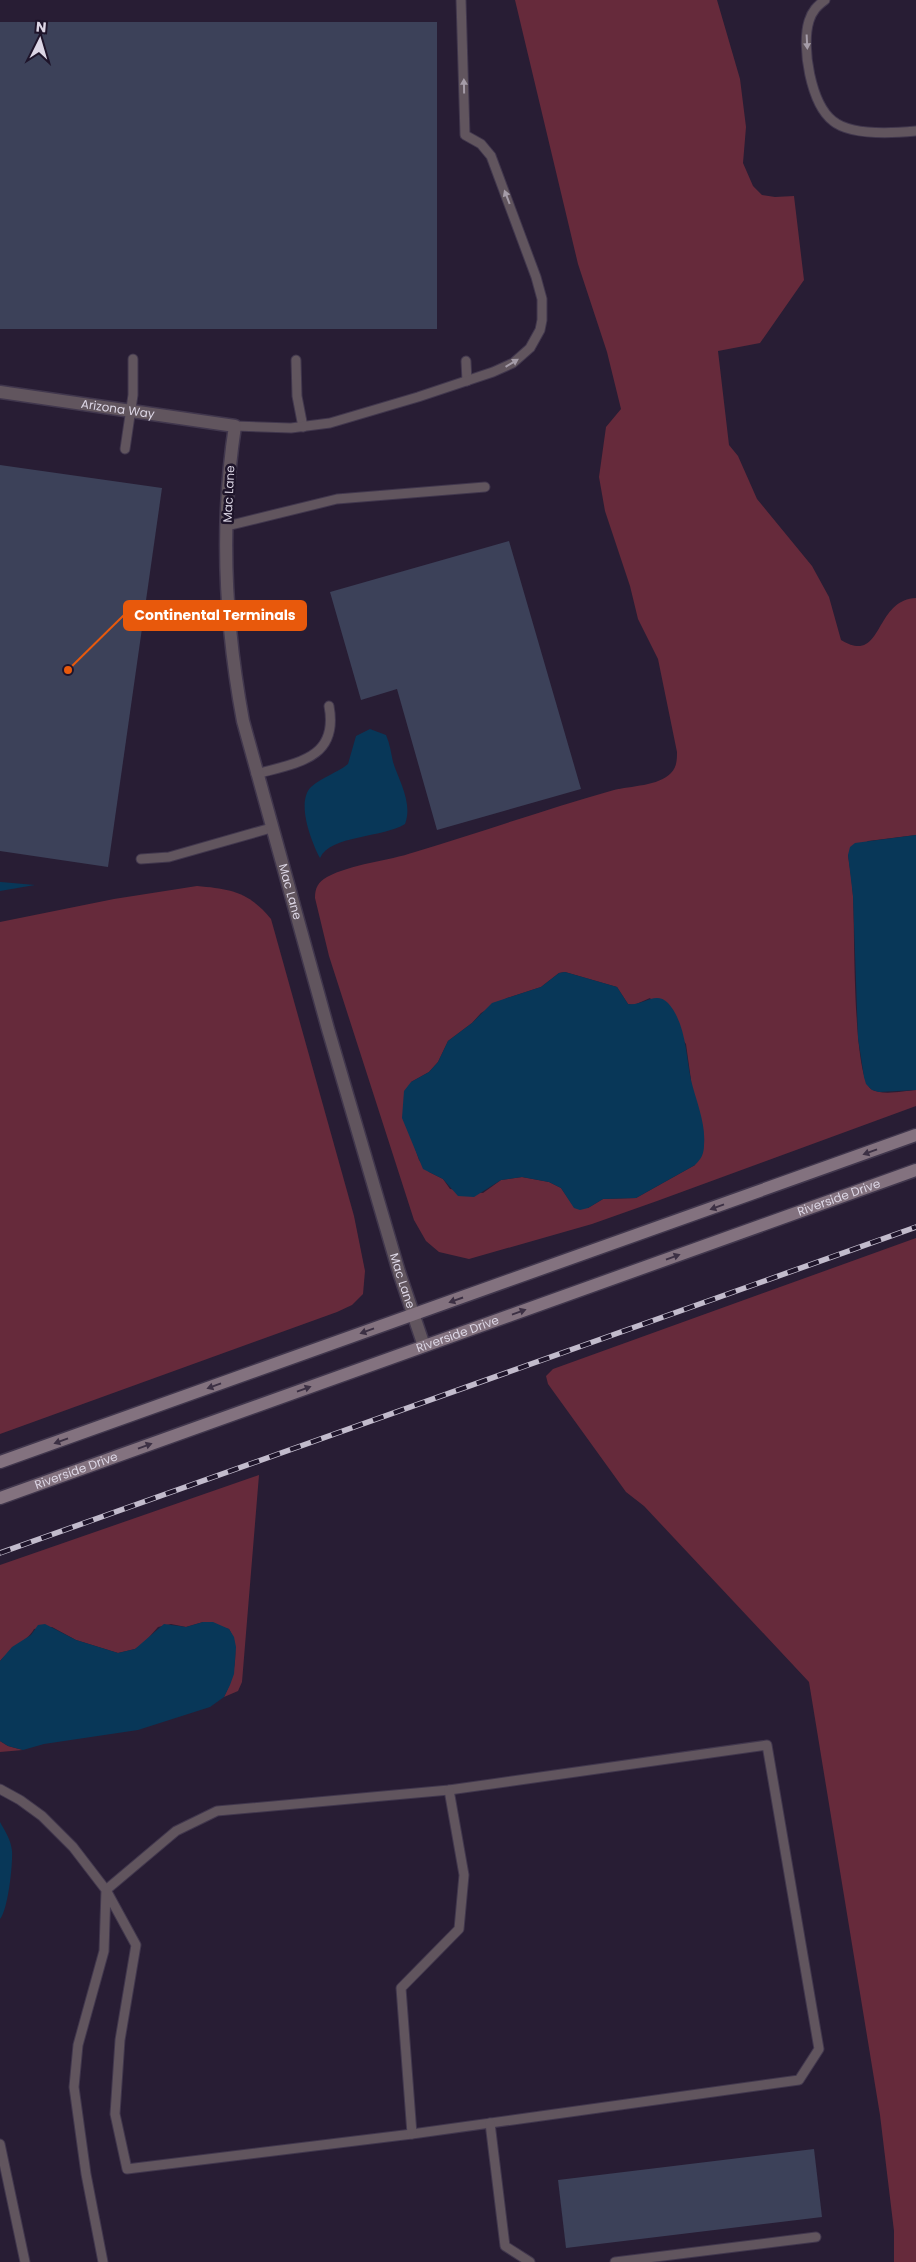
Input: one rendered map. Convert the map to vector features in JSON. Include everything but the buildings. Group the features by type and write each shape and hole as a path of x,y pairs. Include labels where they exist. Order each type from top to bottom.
{"main road":[{"path":"0,1462 916,1135"},
{"name":"Riverside Drive","path":"0,1498 916,1170"}],"street":[{"name":"Arizona Way","path":"0,392 235,426"},
{"name":"Mac Lane","path":"235,426 227,526 227,609 230,642 243,721 256,774 328,1030 413,1315 424,1346"}],"lane":[{"path":"235,426 303,428 330,423 467,382 504,368 522,356 533,344 540,330 542,309 540,289 490,156 481,144 465,135 461,0"},
{"path":"825,0 814,8 806,37 812,84 819,104 834,122 856,130 886,134 916,131"},
{"path":"125,449 131,411 133,359"},
{"path":"296,360 297,396 303,428"},
{"path":"466,361 467,382"},
{"path":"227,526 337,499 485,487"},
{"path":"256,774 306,760 320,750 329,734 331,725 328,706"},
{"path":"141,859 169,857 271,828"},
{"path":"0,1789 20,1800 52,1825 106,1890 136,1945 120,2040 115,2114 127,2169 412,2134 799,2080 819,2049 767,1745 450,1790 216,1811 176,1831 106,1890 104,1951 78,2045 74,2087 86,2174 103,2262"},
{"path":"412,2134 401,1988 459,1929 464,1875 450,1790"},
{"path":"490,2123 505,2246 530,2262"},
{"path":"0,2144 25,2262"},
{"path":"615,2262 816,2237"}],"shaded area":[{"path":"515,0 717,0 740,79 746,127 743,163 753,186 762,195 775,197 794,196 804,280 760,343 718,351 729,445 738,456 757,499 812,566 829,597 841,640 855,646 865,645 872,639 892,609 902,601 916,598 916,835 868,841 848,855 853,896 857,1030 865,1078 871,1089 875,1091 916,1090 916,1106 592,1224 469,1259 439,1252 426,1241 414,1220 329,956 315,894 316,888 321,881 337,873 415,852 614,790 659,781 671,773 674,768 677,752 658,659 638,619 630,586 605,511 599,477 606,427 621,409 607,352 578,264","holes":["565,972 617,987 628,1004 634,1005 650,998 686,1044 691,1080 695,1165 636,1198 603,1199 588,1208 574,1207 561,1188 549,1182 522,1177 501,1180 483,1193 450,1189 443,1179 429,1172 419,1160 414,1145 411,1082 429,1072 438,1062 448,1041 472,1023 481,1013 507,998 541,987 559,973"]},
{"path":"197,886 230,891 247,897 271,919 354,1216 365,1271 363,1294 352,1305 337,1312 0,1434 0,922 114,899"},
{"path":"916,1238 916,2262 894,2262 894,2231 880,2115 809,1682 644,1506 626,1492 548,1384 546,1376 553,1369"},
{"path":"259,1475 242,1682 238,1691 224,1697 231,1681 235,1663 235,1645 229,1629 203,1622 186,1627 171,1624 158,1627 143,1644 135,1649 118,1653 76,1640 52,1627 34,1629 32,1633 0,1661 0,1565"},
{"path":"0,1741 8,1746 23,1750 0,1752"}],"water":[{"path":"370,729 386,735 406,800 407,816 405,824 395,829 334,845 320,858 306,822 305,802 307,794 315,784 348,764 356,736"},
{"path":"916,835 916,1090 879,1092 872,1090 866,1084 858,1038 853,896 848,855 850,847 855,843"},
{"path":"1,882 35,885 0,891"},
{"path":"565,972 617,987 628,1004 658,998 668,1003 674,1011 682,1030 691,1080 702,1120 704,1148 702,1156 695,1165 636,1198 603,1199 588,1208 580,1210 574,1208 561,1188 549,1182 522,1177 501,1180 474,1197 458,1196 443,1179 423,1169 402,1118 404,1091 411,1082 429,1072 438,1062 448,1041 472,1023 492,1003 541,987 559,973"},
{"path":"203,1622 213,1622 229,1629 234,1637 236,1647 234,1674 230,1685 224,1697 210,1707 138,1730 44,1744 23,1750 8,1746 0,1741 0,1661 12,1647 31,1635 38,1625 45,1624 76,1640 118,1653 135,1649 164,1624 186,1627"},
{"path":"0,1822 8,1836 12,1857 8,1897 0,1919"}],"railway":[{"path":"0,1553 916,1227"}],"place":[{"name":"Continental Terminals","path":"68,670"}]}
